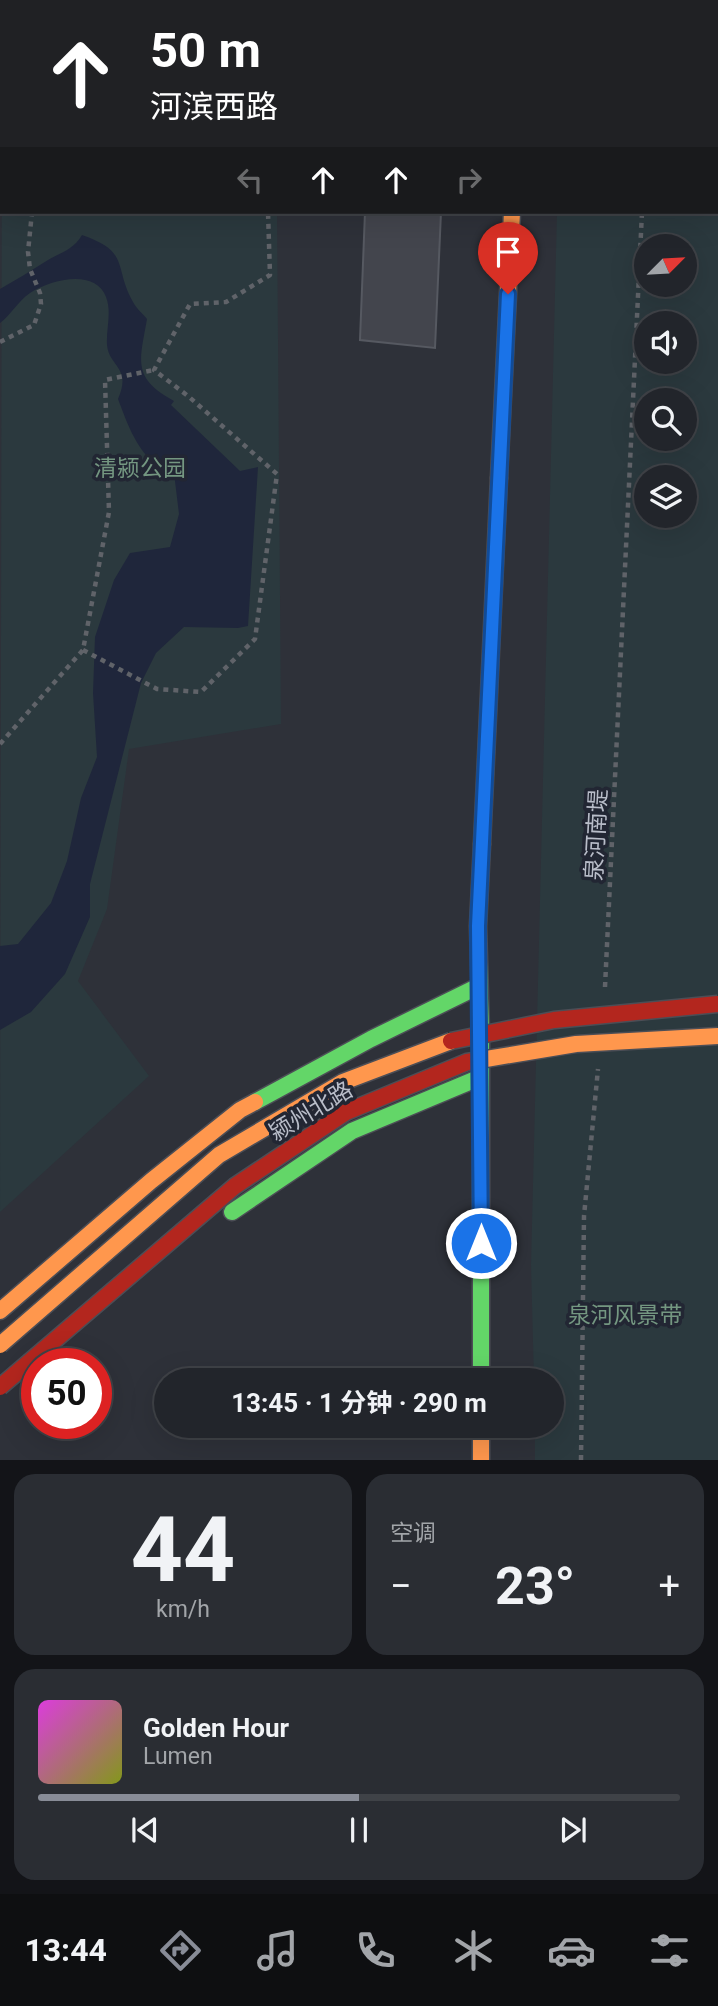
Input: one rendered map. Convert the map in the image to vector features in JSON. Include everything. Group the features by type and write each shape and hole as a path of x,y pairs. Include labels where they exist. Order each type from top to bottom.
{"main road":[{"path":"481,1368 478,926 512,214"},
{"path":"0,1311 151,1181 240,1110 370,1039 480,986"},
{"name":"颍州北路","path":"0,1345 219,1155 343,1082 459,1038 554,1020 718,1004"},
{"name":"颍州北路","path":"0,1387 235,1185 346,1112 467,1062 576,1044 718,1036"},
{"path":"224,1219 246,1201 352,1131 481,1077"},
{"path":"69,1348 138,1290"},
{"path":"0,1406 21,1388"},
{"path":"481,1438 481,1460"}],"path":[{"path":"0,342 34,325 41,304 40,293 30,269 28,252 32,214"},
{"path":"155,370 190,304 226,302 270,275 268,214"},
{"name":"泉河南堤","path":"605,988 642,214"},
{"path":"0,744 83,650 109,512 105,380 155,370 277,474 255,639 201,692 157,689 83,650"},
{"path":"581,1460 584,1216 598,1069"}],"green space":[{"name":"清颍公园","path":"2,214 277,214 281,724 129,749 107,909 78,981 149,1076 0,1212"},
{"name":"泉河风景带","path":"557,214 718,214 718,1460 535,1460 535,1438 564,1438 564,1368 534,1368 531,1265"}],"water":[{"path":"82,235 97,241 114,254 133,302 147,319 141,357 145,376 151,384 174,401 171,405 240,471 258,467 248,626 184,627 156,653 141,683 90,884 90,917 65,974 31,1012 0,1030 0,946 18,944 51,903 67,861 81,798 97,757 93,693 95,637 114,580 130,553 170,547 179,514 174,473 147,457 132,433 118,399 122,380 107,345 109,309 100,288 92,282 71,279 49,284 26,296 0,323 0,289 67,250"}],"building":[{"path":"365,214 441,214 435,348 360,340"}],"traffic: fast":[{"path":"481,1368 481,1034 478,926 482,844"},
{"path":"255,1102 371,1039 479,986"},
{"path":"232,1212 352,1131 481,1077"}],"traffic: slow":[{"path":"499,478 512,214"},
{"path":"480,1060 576,1044 718,1036"},
{"path":"0,1345 219,1155 343,1082 451,1041"},
{"path":"0,1311 151,1181 240,1110 255,1102"},
{"path":"481,1438 481,1460"}],"traffic: jam":[{"path":"482,844 499,478"},
{"path":"451,1041 554,1020 718,1004"},
{"path":"0,1387 235,1186 346,1112 467,1062 480,1060"}],"route":[{"path":"481,1243 478,926 508,294"}]}
